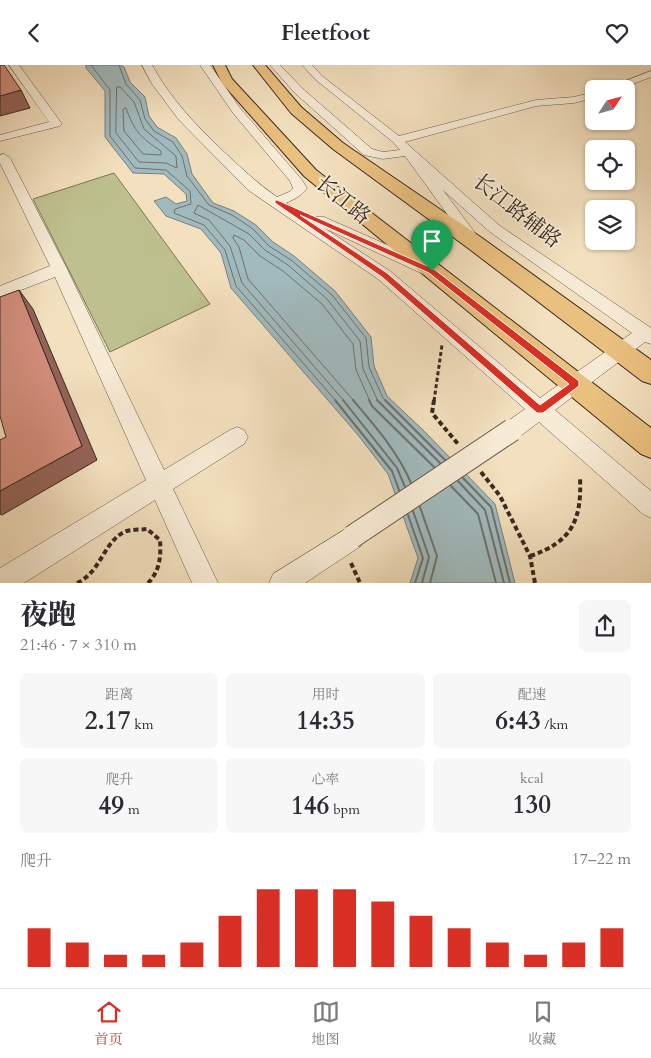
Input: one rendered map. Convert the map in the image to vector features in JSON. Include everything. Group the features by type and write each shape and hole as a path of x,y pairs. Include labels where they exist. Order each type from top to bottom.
{"main road":[{"name":"长江路","path":"219,65 226,81 310,173 651,445"},
{"name":"长江路","path":"259,65 296,109 338,146 475,243 651,374"}],"street":[{"path":"146,65 157,84 183,118 254,187 384,275 651,506"},
{"path":"205,65 221,91 250,129 296,179 300,189 294,195 277,202"},
{"path":"275,65 299,91 368,152 379,157 389,157 408,152"},
{"path":"307,65 319,78 397,140 408,152 475,243"},
{"path":"0,138 56,124 19,70 7,76"},
{"path":"635,80 651,74"},
{"path":"397,140 446,128 499,111 536,103 585,97"},
{"name":"长江路辅路","path":"408,152 495,229 648,335"},
{"path":"0,159 4,157 59,269 205,583"},
{"path":"277,202 432,271"},
{"path":"0,292 59,269"},
{"path":"282,583 512,430 620,351 648,335"},
{"path":"0,583 237,437"}],"path":[{"path":"530,556 556,546 572,527 581,493 580,477"},
{"path":"77,583 98,566 111,544 126,531 148,529 160,540 161,557 154,578 148,583"}],"green space":[{"path":"114,173 210,304 110,352 33,199"}],"water":[{"path":"86,65 121,65 124,67 130,82 145,97 149,116 157,127 176,138 187,154 192,174 213,203 234,211 256,225 273,242 294,256 335,291 371,337 374,366 387,396 495,504 515,583 410,583 418,558 388,474 358,435 231,288 221,253 201,229 166,216 154,201 166,197 176,204 187,201 186,194 164,174 133,173 105,137 105,91 86,68"}],"building":[{"path":"0,65 4,65 21,90 0,96"},
{"path":"19,290 82,446 0,491 0,440 6,437 0,416 0,297"}],"route":[{"path":"277,202 432,271 576,384 540,410 384,275 277,202"}]}
